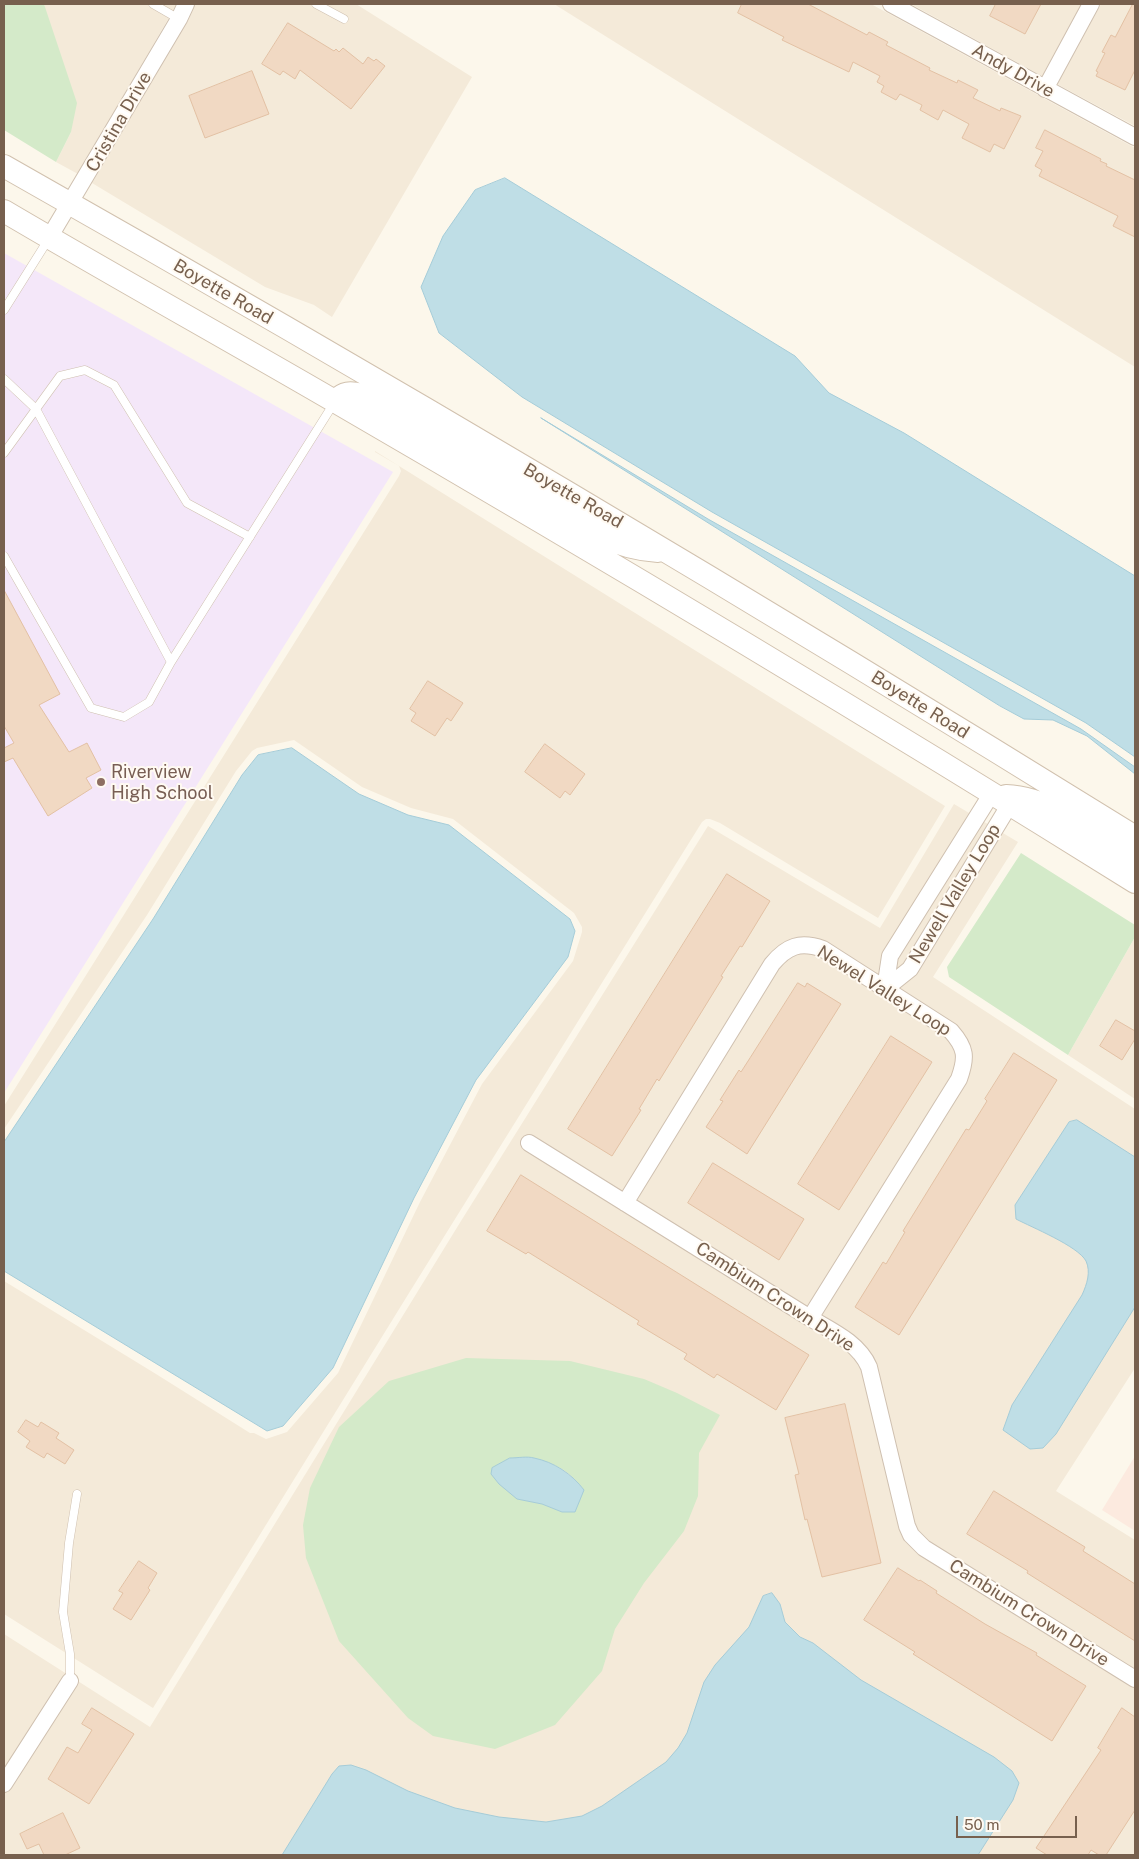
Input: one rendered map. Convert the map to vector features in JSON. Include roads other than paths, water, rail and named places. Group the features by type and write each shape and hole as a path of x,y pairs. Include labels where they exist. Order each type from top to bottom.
{"main road":[{"name":"Boyette Road","path":"4,166 284,326 667,551 1135,838"},
{"path":"4,211 335,401 637,579 1000,797 1135,882"},
{"path":"335,401 341,395 347,393 362,395 602,536 618,544 646,550 667,551"},
{"path":"1000,797 1019,797 1044,804 1064,814 1135,858"}],"street":[{"name":"Cristina Drive","path":"49,238 179,19 186,4"},
{"name":"Andy Drive","path":"891,4 1135,137"},
{"path":"1045,89 1091,4"},
{"name":"Newell Valley Loop","path":"885,989 910,969 1000,797"},
{"name":"Newell Valley Loop","path":"885,989 890,956 1000,797"},
{"name":"Newel Valley Loop","path":"625,1202 772,964 780,954 789,948 802,945 813,946 823,950 951,1031 960,1040 965,1052 964,1065 959,1079 810,1318"},
{"name":"Cambium Crown Drive","path":"529,1142 851,1344 866,1359 907,1526 916,1542 1135,1680"},
{"path":"4,1784 70,1681"}],"lane":[{"path":"153,4 179,19"},
{"path":"316,4 344,19"},
{"path":"4,310 49,238"},
{"path":"4,453 60,376 85,370 114,385 187,503 250,537"},
{"path":"4,380 36,409 171,662"},
{"path":"4,556 92,708 124,717 148,702 171,662 335,401"},
{"path":"70,1681 70,1654 63,1612 69,1542 77,1494"}],"water":[{"path":"505,178 795,356 829,393 904,433 1135,576 1135,757 1086,723 712,512 522,397 439,333 421,287 443,236 475,190"},
{"path":"541,418 708,519 1081,729 1135,767 1135,774 1087,736 1053,720 1024,719 1000,706"},
{"path":"292,748 359,794 408,815 449,825 570,919 575,931 568,957 476,1080 414,1198 333,1368 283,1426 267,1431 4,1271 4,1142 153,919 242,775 258,755"},
{"path":"1077,1120 1135,1157 1135,1307 1056,1434 1043,1448 1030,1449 1003,1430 1012,1405 1082,1295 1087,1282 1088,1269 1086,1261 1074,1249 1016,1219 1015,1205 1069,1122"},
{"path":"528,1457 541,1460 568,1474 584,1490 575,1512 562,1512 542,1504 517,1499 499,1484 491,1474 492,1468 510,1458"},
{"path":"772,1593 780,1604 785,1622 800,1637 813,1643 861,1680 994,1757 1012,1771 1019,1783 1013,1800 978,1855 282,1855 332,1774 339,1766 351,1765 366,1770 408,1791 455,1808 499,1817 546,1822 582,1816 602,1806 666,1762 678,1748 687,1733 704,1682 715,1665 749,1627 763,1596"}],"place":[{"name":"Riverview High School","path":"101,782"}]}
